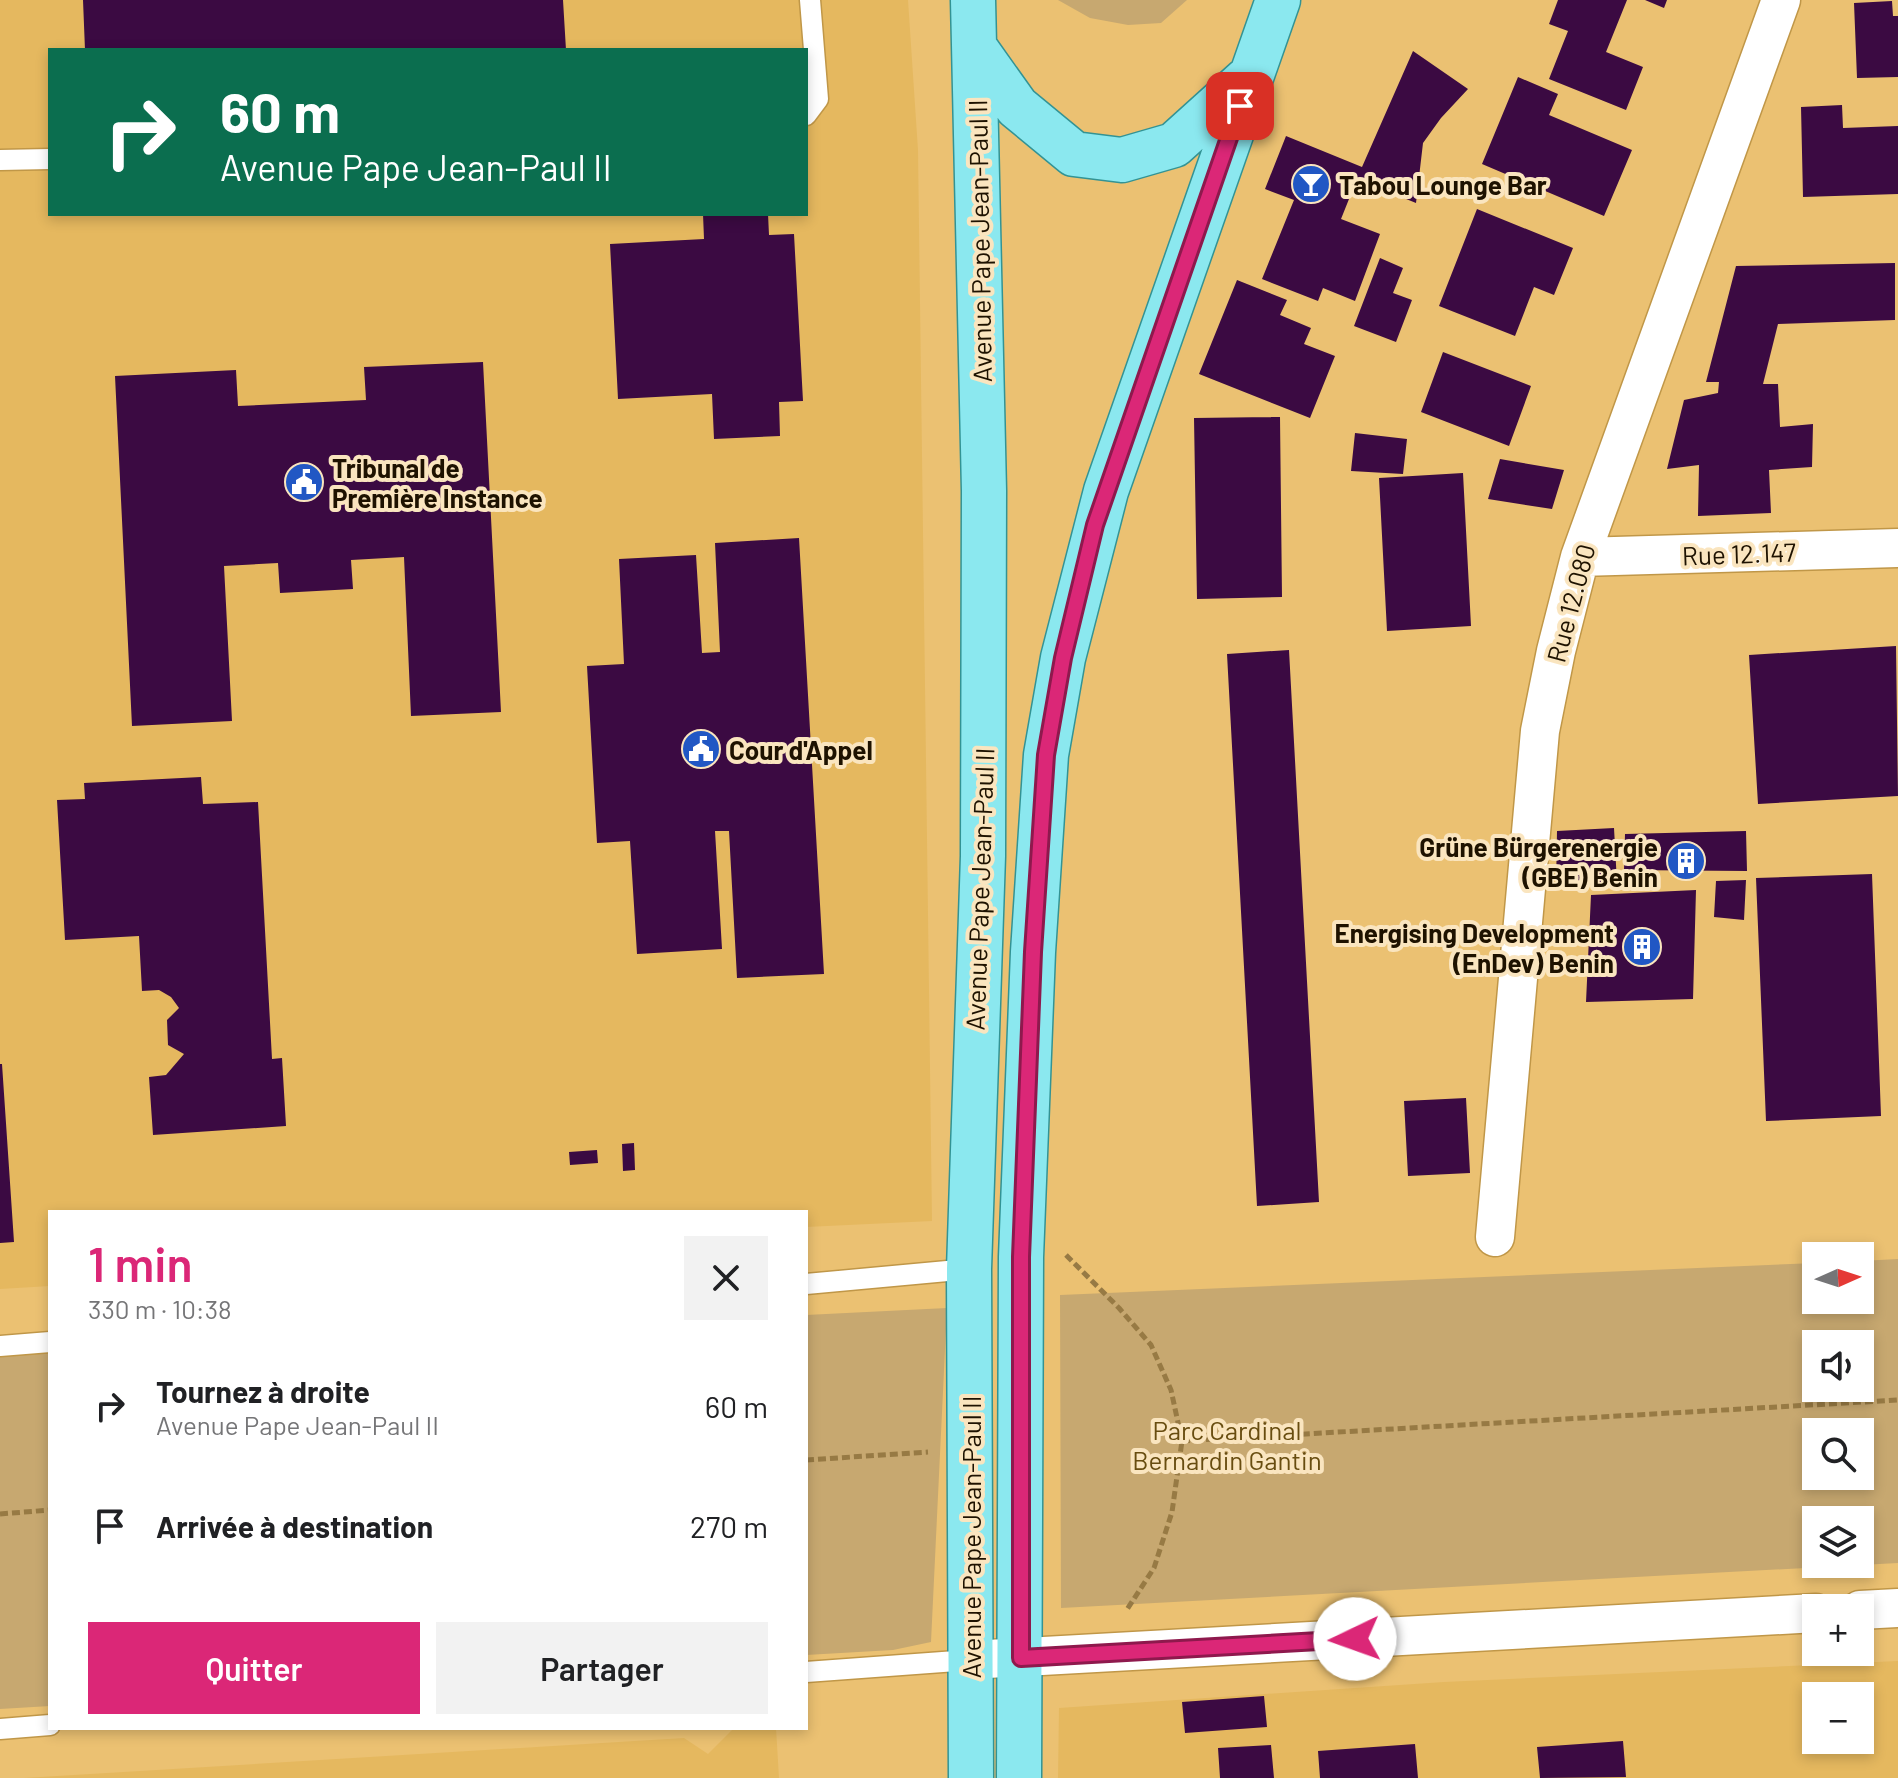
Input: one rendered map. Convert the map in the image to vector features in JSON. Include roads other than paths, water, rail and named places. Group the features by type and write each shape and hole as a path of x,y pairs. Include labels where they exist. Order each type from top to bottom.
{"main road":[{"name":"Avenue Pape Jean-Paul II","path":"971,1778 969,1269 983,856 984,711 984,475 973,0"},
{"name":"Avenue Pape Jean-Paul II","path":"1019,1778 1021,1257 1033,952 1046,755 1063,658 1095,525 1278,0"},
{"path":"975,48 1017,107 1074,154 1122,160 1174,145 1250,76"}],"street":[{"name":"Rue 12.080","path":"1495,1237 1540,731 1556,651 1580,557 1781,0"},
{"name":"Rue 12.147","path":"1580,557 1898,548"},
{"path":"1874,1609 1898,1608"},
{"path":"970,1660 1802,1614"}],"lane":[{"path":"808,112 818,99 810,0"},
{"path":"0,160 48,159"},
{"path":"808,1284 969,1269"},
{"path":"0,1346 48,1342"},
{"path":"808,1672 970,1660"},
{"path":"0,1729 48,1725"}],"place":[{"name":"Tabou Lounge Bar","path":"1311,184"},
{"name":"Tribunal de Première Instance","path":"304,482"},
{"name":"Cour d'Appel","path":"701,749"},
{"name":"Grüne Bürgerenergie (GBE) Benin","path":"1686,861"},
{"name":"Energising Development (EnDev) Benin","path":"1642,947"}],"park label":[{"name":"Parc Cardinal Bernardin Gantin","path":"1227,1444"}]}
